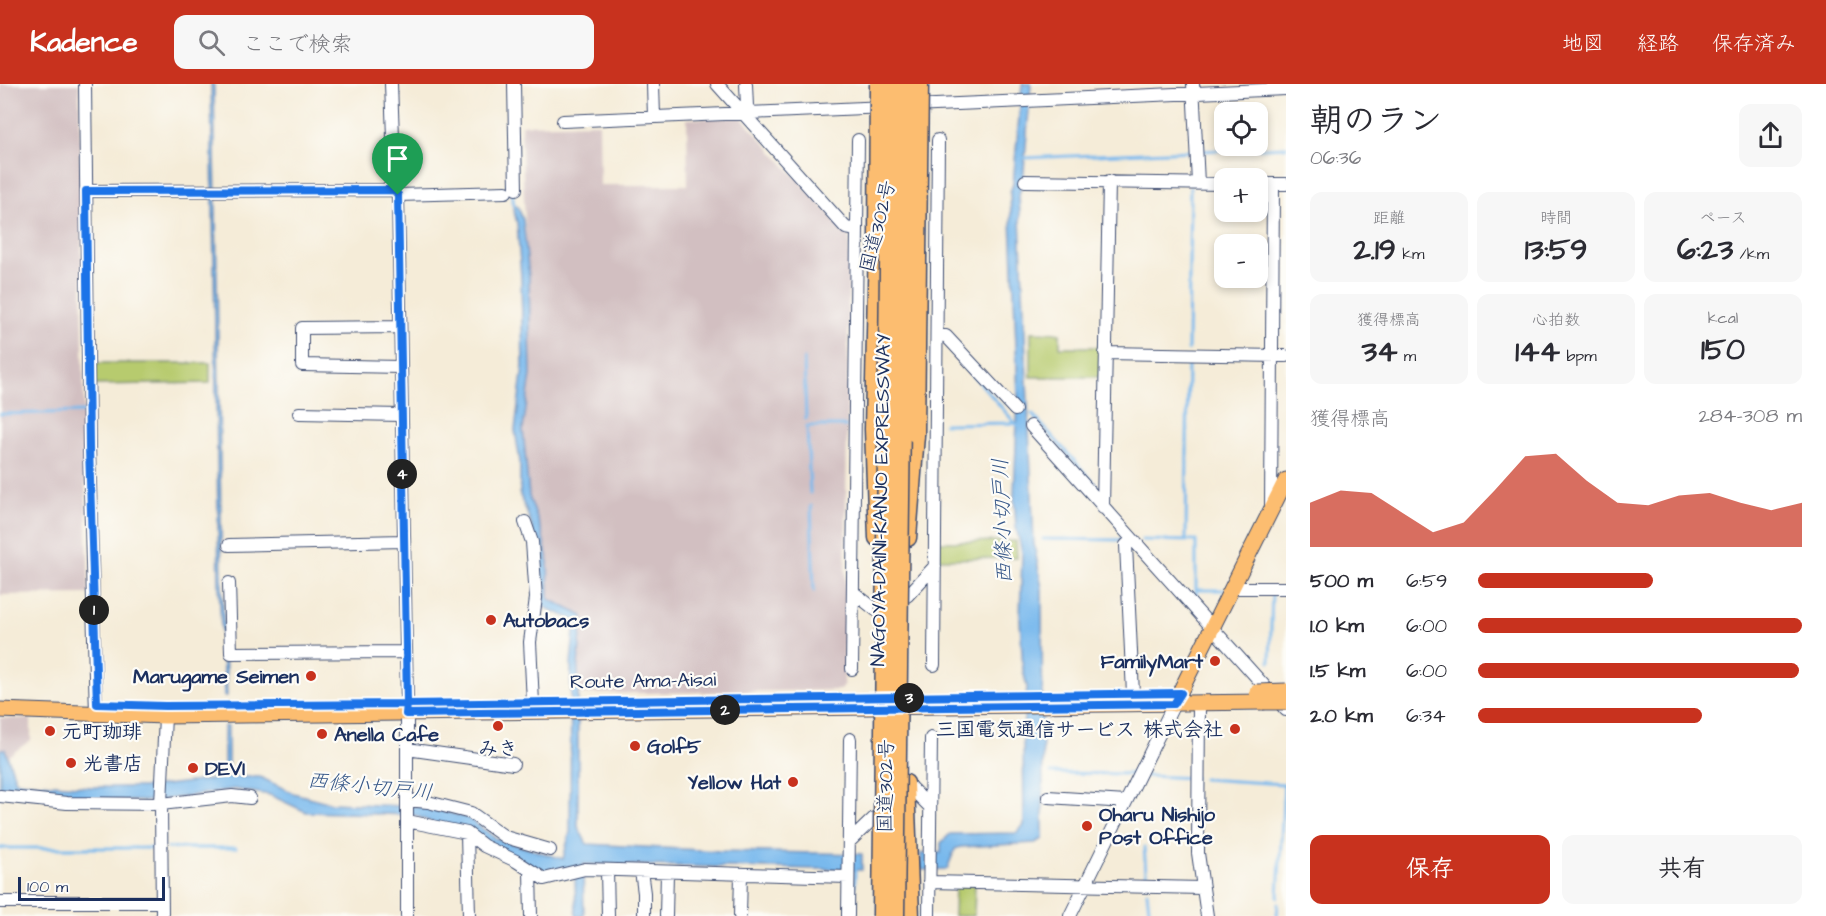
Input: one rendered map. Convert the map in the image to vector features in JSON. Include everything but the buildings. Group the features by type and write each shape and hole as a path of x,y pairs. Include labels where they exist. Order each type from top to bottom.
{"highway":[{"path":"877,538 873,429 878,84"},
{"name":"NAGOYA-DAINI-KANJO EXPRESSWAY","path":"881,916 891,84"},
{"name":"NAGOYA-DAINI-KANJO EXPRESSWAY","path":"896,916 906,84"},
{"path":"911,184 913,84"},
{"path":"908,538 916,435 921,84"},
{"name":"国道302号","path":"873,916 880,309 886,274 906,211 911,184"},
{"name":"国道302号","path":"904,916 911,184"},
{"path":"906,783 911,916"}],"main road":[{"path":"1177,699 1286,480"},
{"name":"Route Ama-Aisai","path":"1044,701 1133,694 1199,703 1260,697 1286,691"},
{"name":"Route Ama-Aisai","path":"0,700 165,717 406,709 1260,697 1286,702"},
{"name":"Route Ama-Aisai","path":"0,710 165,706 406,709 533,702 575,707"}],"street":[{"path":"85,84 89,447 96,709"},
{"path":"391,84 400,327 406,652 407,916"},
{"path":"86,191 214,190 396,193 511,190 514,84"},
{"path":"653,84 654,117"},
{"path":"717,84 748,113 846,228 857,230"},
{"path":"747,84 748,113"},
{"path":"563,121 1025,101 1194,88 1286,89"},
{"path":"1194,88 1198,183"},
{"path":"852,669 858,140"},
{"path":"934,665 938,140"},
{"path":"1025,181 1214,184"},
{"path":"1103,508 1109,181"},
{"path":"911,184 938,211"},
{"path":"1271,510 1270,356 1280,184"},
{"path":"857,256 906,211"},
{"path":"400,327 302,328 302,365 400,367"},
{"path":"937,334 946,336 1016,410"},
{"path":"1105,353 1286,356"},
{"path":"299,413 401,415"},
{"path":"1031,426 1286,710"},
{"path":"525,522 532,542 536,586 536,603 530,642 533,702"},
{"path":"1132,540 1126,545 1133,694"},
{"path":"230,545 404,541"},
{"path":"907,597 935,566"},
{"path":"229,582 231,653 406,652"},
{"path":"1233,588 1286,588"},
{"path":"853,592 876,610"},
{"path":"1070,916 1177,699"},
{"path":"1199,703 1198,853 1207,916"},
{"path":"162,916 161,803 164,784 165,717"},
{"path":"929,916 931,738"},
{"path":"848,916 850,739"},
{"path":"407,749 513,764"},
{"path":"906,783 930,807"},
{"path":"0,796 67,802 161,803 232,796 250,798"},
{"path":"1048,797 1126,802"},
{"path":"407,810 428,802 471,813 505,837 550,850"},
{"path":"407,810 467,833 484,846 516,861 544,879 585,869 848,875"},
{"path":"849,847 874,818"},
{"path":"467,833 469,916"},
{"path":"607,870 608,916"},
{"path":"641,871 644,916"},
{"path":"530,872 531,916"},
{"path":"666,916 668,872"},
{"path":"740,916 741,874"},
{"path":"929,877 1084,887 1203,888"},
{"path":"0,902 162,902"}],"shaded area":[{"path":"0,84 79,84 84,411 0,414"},
{"path":"741,117 849,236 844,685 840,690 579,694 578,665 583,616 549,599 548,560 542,532 529,496 523,429 531,367 521,125 599,123 600,185 688,185 687,119"},
{"path":"83,413 89,594 0,595 0,415"},
{"path":"0,718 31,719 31,740 7,757 5,749 0,749"}],"green space":[{"path":"1031,332 1060,333 1060,347 1101,347 1101,377 1031,377"},
{"path":"94,363 210,363 210,383 94,385"},
{"path":"1016,541 1017,558 939,559 939,542"},
{"path":"955,885 975,885 974,916 954,916"}],"water":[{"path":"211,84 214,84 222,583 227,696 224,696 219,584"},
{"path":"1022,84 1031,84 1023,182 1019,194 1034,544 1042,588 1043,839 1035,843 960,847 955,849 947,869 921,870 921,853 941,853 941,843 950,834 1017,833 1024,825 1023,730 1027,687 1023,670 1020,620 1022,552 1016,527 1014,495 1018,398 1010,192 1013,184"},
{"path":"512,203 518,207 523,220 529,277 531,375 523,429 529,496 542,532 548,560 549,599 583,616 578,665 578,827 587,844 719,851 862,854 862,870 583,864 584,916 576,916 575,876 548,874 415,815 306,812 270,795 234,789 154,801 68,800 0,793 0,749 5,749 16,781 90,787 149,787 224,778 224,726 228,726 228,777 260,777 293,793 331,803 427,807 468,818 497,839 563,859 570,832 571,663 575,620 541,606 541,584 531,523 520,495 520,462 515,430 523,366 521,277 517,223"}],"waterway":[{"path":"1201,151 1286,147"},
{"path":"1023,158 1192,151"},
{"path":"1188,350 1190,188"},
{"path":"512,191 514,205"},
{"path":"1186,540 1188,358"},
{"path":"804,359 806,419"},
{"path":"968,369 1015,423"},
{"path":"0,414 85,412"},
{"path":"1032,414 1099,488"},
{"path":"944,424 1015,423 1021,428"},
{"path":"810,493 807,426 846,426"},
{"path":"811,506 814,591"},
{"path":"1043,539 1124,540"},
{"path":"1142,540 1196,541 1196,596"},
{"path":"1196,590 1223,590"},
{"path":"1270,662 1272,591"},
{"path":"1051,773 1135,774"},
{"path":"1146,776 1195,778"},
{"path":"1203,779 1284,784 1278,897"},
{"path":"1144,847 1147,884"},
{"path":"0,848 155,848"},
{"path":"168,848 236,848"},
{"path":"854,916 855,867"},
{"path":"1147,892 1150,916"},
{"path":"1277,916 1278,904"}],"place":[{"name":"Autobacs","path":"491,620"},
{"name":"FamilyMart","path":"1215,661"},
{"name":"Marugame Seimen","path":"311,676"},
{"name":"みき","path":"498,726"},
{"name":"三国電気通信サービス 株式会社","path":"1235,729"},
{"name":"元町珈琲","path":"50,731"},
{"name":"Anella Cafe","path":"322,734"},
{"name":"Golf5","path":"635,746"},
{"name":"光書店","path":"71,763"},
{"name":"DEVI","path":"193,768"},
{"name":"Yellow Hat","path":"793,782"},
{"name":"Oharu Nishijo Post Office","path":"1087,826"}],"route":[{"path":"398,195 394,190 86,191 89,447 97,704 165,706 407,704 406,714 1174,704 1181,693 407,704 398,195"}],"water label":[{"name":"西條小切戸川","path":"1002,521"},
{"name":"西條小切戸川","path":"370,786"}]}
